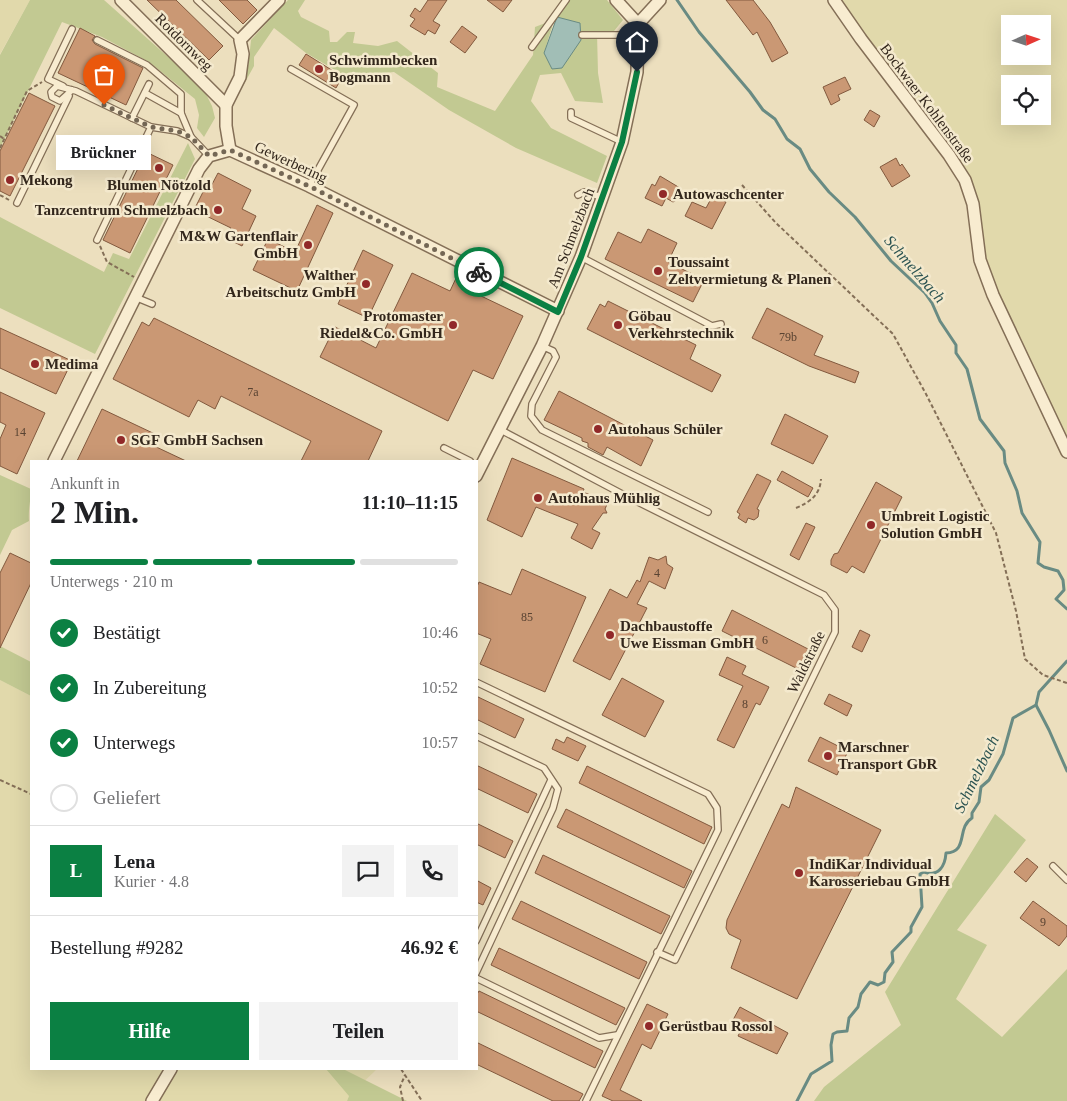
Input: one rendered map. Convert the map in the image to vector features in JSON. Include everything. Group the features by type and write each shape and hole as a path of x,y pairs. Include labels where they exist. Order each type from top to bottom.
{"street":[{"name":"Rotdornweg","path":"121,0 226,105"},
{"path":"230,150 226,126 226,105 240,77 243,54 240,40 279,0"},
{"path":"616,0 638,29 660,0"},
{"name":"Bockwaer Kohlenstraße","path":"834,0 861,39 949,155 965,180 973,204 980,260 993,295 1067,452"},
{"name":"Am Schmelzbach","path":"478,464 499,429 542,346 581,257 622,142 637,72 638,29"},
{"name":"Gewerbering","path":"209,156 230,150 309,186 558,312"},
{"path":"54,460 199,169 209,156"},
{"path":"152,1101 170,1070"}],"lane":[{"path":"197,0 240,40"},
{"path":"532,47 566,0"},
{"path":"582,36 638,29"},
{"path":"72,30 48,79 151,127 177,131 191,137"},
{"path":"97,40 147,65 181,94 181,113 191,137 209,156"},
{"path":"291,70 354,105 309,186"},
{"path":"132,118 149,84"},
{"path":"17,203 72,90"},
{"path":"145,93 181,113"},
{"path":"571,112 571,118 622,142"},
{"path":"97,240 151,127"},
{"path":"578,195 584,192 602,197"},
{"path":"581,257 712,326 721,324"},
{"path":"135,297 152,304"},
{"path":"542,346 553,351 556,357 532,404 531,416 542,430 708,512"},
{"name":"Waldstraße","path":"499,429 626,496 824,595 835,610 835,632 675,960 657,952"},
{"path":"444,448 464,460"},
{"path":"478,683 708,794 717,808 718,830 586,1101"},
{"path":"478,737 544,768 558,789 553,808 478,969"},
{"path":"478,937 551,780"},
{"path":"1053,866 1067,880"},
{"path":"478,979 599,1038 618,1035"}],"path":[{"path":"0,148 27,91 48,79"},
{"path":"0,136 4,138"},
{"path":"742,184 789,236 893,334 926,394 996,534 1016,611 1025,659 1043,675 1067,683"},
{"path":"0,195 17,203"},
{"path":"97,240 107,262 143,282"},
{"path":"796,508 811,501 821,486 821,479"},
{"path":"0,780 30,794"},
{"path":"402,1070 422,1101"},
{"path":"404,1101 400,1087 405,1075"}],"shaded area":[{"path":"0,0 30,0 0,54"},
{"path":"840,0 1067,0 1067,442 981,258 973,189"},
{"path":"0,680 30,695 30,1070 376,1070 349,1096 347,1101 0,1101"}],"green space":[{"path":"30,0 104,0 203,88 212,106 215,118 204,137 197,128 199,115 195,99 149,62 102,37 62,22 0,148 0,55"},
{"path":"288,0 305,0 298,11 301,17 329,31 330,42 337,42 347,32 355,32 353,43 378,46 397,41 438,73 437,87 495,111 533,55 535,27 548,22 552,27 544,53 557,17 569,0 607,0 623,20 614,31 597,33 598,73 603,103 575,101 561,73 540,75 531,101 551,128 607,156 597,183 516,148 449,110 394,72 342,78 340,73 306,53 274,28 254,57 254,66 238,95 248,68 251,40"},
{"path":"188,143 195,159 95,354 0,308 0,217 104,272 113,253 129,259"},
{"path":"0,475 30,489 30,500 29,521 12,530 0,555"},
{"path":"0,646 30,661 30,695 0,680"},
{"path":"995,814 1026,840 957,930 987,945 956,999 1002,1037 1067,969 1067,1101 814,1101 824,1087 901,1025 885,992"},
{"path":"327,1070 345,1070 407,1101 347,1101 349,1096"}],"water":[{"path":"557,17 580,23 581,40 562,68 552,69 544,53"}],"building":[{"path":"147,0 176,0 223,46 209,60"},
{"path":"219,0 247,0 257,10 243,24"},
{"path":"428,0 447,0 433,21 440,25 435,34 428,30 425,35 410,26 415,19 410,16 415,8 420,12"},
{"path":"487,0 512,0 503,12"},
{"path":"726,0 753,0 770,22 788,53 772,62 757,32 753,35"},
{"path":"462,26 477,37 465,53 450,42"},
{"path":"80,28 95,36 92,40 95,44 143,68 126,105 58,73"},
{"name":"Schwimmbecken Bogmann","path":"306,54 338,74 336,76 341,79 336,88 299,65"},
{"path":"845,77 851,89 838,95 840,100 831,105 823,87"},
{"path":"29,93 55,106 10,196 0,191 0,151"},
{"path":"870,110 880,116 874,127 864,120"},
{"path":"146,152 173,165 130,253 103,240"},
{"path":"896,158 900,166 902,164 910,176 892,187 880,167"},
{"name":"Tanzcentrum Schmelzbach","path":"218,173 251,190 242,209 256,216 242,246 226,238 231,228 194,210 204,190 208,192"},
{"name":"Autowaschcenter","path":"660,176 680,188 682,197 673,202 666,198 662,206 645,198 652,184 655,186"},
{"path":"713,195 726,202 712,229 685,216 692,202 706,208"},
{"name":"M&W Gartenflair GmbH","path":"317,205 333,213 297,291 253,270 268,239 295,252"},
{"name":"Toussaint Zeltvermietung & Planen","path":"648,229 677,243 668,262 704,280 693,302 605,259 618,232 641,243"},
{"name":"Walther Arbeitschutz GmbH","path":"363,250 393,265 368,318 338,304"},
{"path":"412,273 450,291 458,274 486,287 481,296 523,316 493,379 473,370 448,421 320,357 335,327 376,348"},
{"path":"608,301 696,345 690,359 721,375 712,392 587,329 600,304 605,307"},
{"path":"767,308 823,336 814,355 859,372 855,383 809,366 752,338"},
{"path":"154,318 382,431 368,460 302,460 311,441 221,396 215,409 198,400 189,417 113,379 142,322 149,326"},
{"name":"Medima","path":"0,328 72,361 56,394 0,368"},
{"name":"Autohaus Schüler","path":"559,391 653,440 641,466 607,447 603,455 588,447 588,443 582,441 582,438 544,420"},
{"name":"Medima","path":"0,392 45,413 17,474 0,466 0,439 6,425 0,422"},
{"name":"SGF GmbH Sachsen","path":"102,409 157,435 152,445 184,460 77,460"},
{"path":"785,414 828,436 813,464 771,444"},
{"name":"Autohaus Mühlig","path":"512,458 584,489 583,492 608,502 605,509 607,513 603,513 592,529 600,533 592,549 571,538 578,524 536,507 522,537 487,520"},
{"path":"782,471 813,488 808,497 777,480"},
{"path":"757,474 771,481 757,509 759,510 758,517 754,520 748,518 746,523 738,518 740,514 737,512"},
{"name":"Umbreit Logistic Solution GmbH","path":"876,482 902,497 864,573 852,566 847,573 831,565 831,560 834,554 838,553"},
{"path":"806,523 815,527 799,560 790,555"},
{"path":"10,553 30,563 30,585 0,648 0,573"},
{"name":"Dachbaustoffe Uwe Eissman GmbH","path":"666,556 667,564 673,568 665,589 649,581 637,604 647,608 610,680 573,661 610,589 627,598 637,580 640,582 649,557 658,560"},
{"path":"522,569 586,597 545,692 480,664 491,639 478,634 479,582 511,595"},
{"path":"732,610 808,649 798,669 722,631"},
{"path":"860,630 870,635 862,652 852,647"},
{"path":"727,657 746,666 742,674 769,687 760,705 756,703 734,748 717,740 743,686 719,675"},
{"path":"622,678 664,701 645,737 602,715"},
{"path":"829,694 852,705 847,716 824,704"},
{"path":"478,697 524,719 515,738 478,720"},
{"path":"567,737 586,746 578,761 552,749 556,739 564,743"},
{"name":"Marschner Transport GbR","path":"820,737 848,751 837,775 808,761"},
{"path":"478,766 537,794 528,813 478,789"},
{"path":"587,766 712,827 704,844 579,783"},
{"name":"IndiKar Individual Karosseriebau GmbH","path":"796,787 881,830 797,999 731,968 741,940 729,934 726,928 727,920 782,804 789,808"},
{"path":"566,809 692,871 684,888 557,827"},
{"path":"478,824 513,841 505,858 478,845"},
{"path":"543,855 670,916 661,934 535,873"},
{"path":"1027,858 1038,867 1026,882 1014,872"},
{"path":"478,881 491,888 483,905 478,903"},
{"path":"521,901 647,962 639,979 512,919"},
{"path":"1033,901 1067,926 1067,936 1059,946 1020,918"},
{"path":"499,948 625,1008 616,1025 491,965"},
{"path":"479,991 603,1051 595,1068 478,1012"},
{"path":"647,1004 668,1014 651,1049 642,1044 620,1090 642,1101 613,1101 602,1096"},
{"path":"740,1007 788,1033 777,1054 738,1036 743,1026 733,1020"},
{"path":"478,1043 583,1094 579,1101 553,1101 478,1065"}],"waterway":[{"name":"Schmelzbach","path":"677,0 699,32 763,110 775,119 787,139 800,149 810,169 829,192 855,217 891,261 925,293 932,303 940,321 956,345 956,353 967,369 980,419 1004,451 1005,463 1017,491 1022,513 1040,542 1038,563 1058,571 1063,580 1064,590 1056,599 1067,609"},
{"name":"Schmelzbach","path":"797,1101 811,1074 832,1061 831,1045 833,1034 847,1031 849,1018 858,1007 861,994 870,982 878,985 884,982 885,973 893,962 892,952 911,932 911,927 922,907 920,874 924,872 937,872 944,863 946,853 958,849 964,828 972,818 972,813 979,802 981,787 989,780 1003,754 1013,718 1036,705 1039,692 1067,661"},
{"path":"1036,705 1067,771"}],"way so far":[{"path":"104,105 151,127 177,131 191,137 209,156 230,150 309,186 479,272"}],"place":[{"name":"Schwimmbecken Bogmann","path":"319,69"},
{"name":"Brückner","path":"104,105"},
{"name":"Blumen Nötzold","path":"159,168"},
{"name":"Mekong","path":"10,180"},
{"name":"Autowaschcenter","path":"663,194"},
{"name":"Tanzcentrum Schmelzbach","path":"218,210"},
{"name":"M&W Gartenflair GmbH","path":"308,245"},
{"name":"Toussaint Zeltvermietung & Planen","path":"658,271"},
{"name":"Walther Arbeitschutz GmbH","path":"366,284"},
{"name":"Protomaster Riedel&Co. GmbH","path":"453,325"},
{"name":"Göbau Verkehrstechnik","path":"618,325"},
{"name":"Medima","path":"35,364"},
{"name":"Autohaus Schüler","path":"598,429"},
{"name":"SGF GmbH Sachsen","path":"121,440"},
{"name":"Autohaus Mühlig","path":"538,498"},
{"name":"Umbreit Logistic Solution GmbH","path":"871,525"},
{"name":"Dachbaustoffe Uwe Eissman GmbH","path":"610,635"},
{"name":"Marschner Transport GbR","path":"828,756"},
{"name":"IndiKar Individual Karosseriebau GmbH","path":"799,873"},
{"name":"Gerüstbau Rossol","path":"649,1026"}],"route":[{"path":"479,272 558,312 581,257 622,142 637,72"}]}
